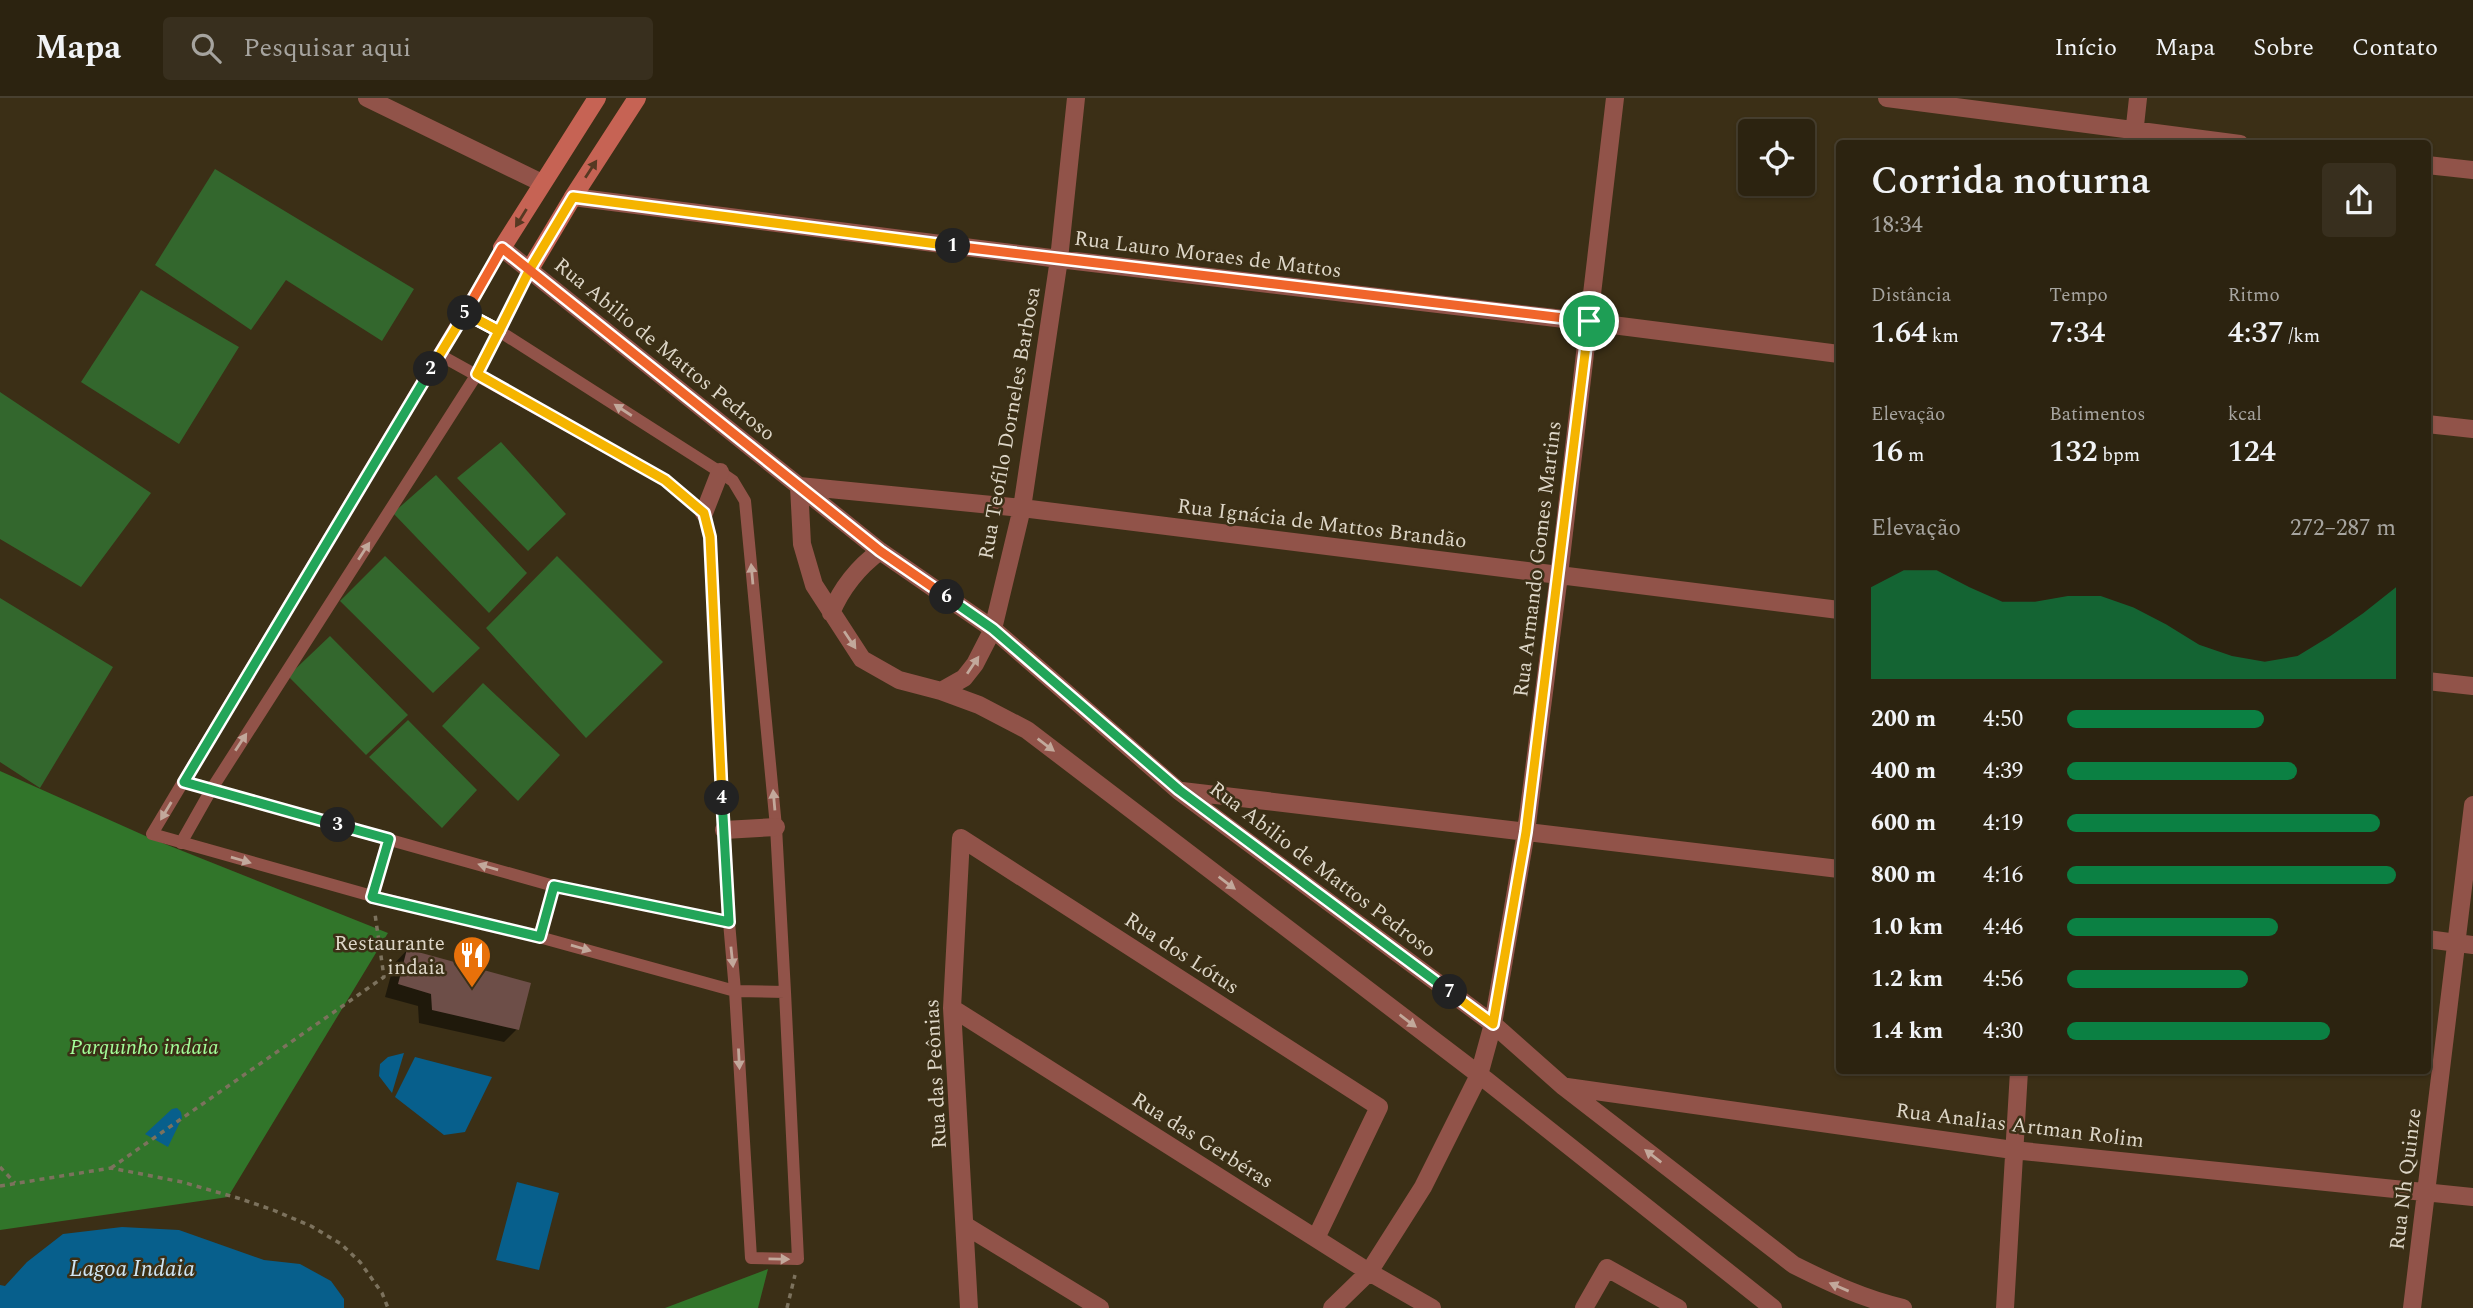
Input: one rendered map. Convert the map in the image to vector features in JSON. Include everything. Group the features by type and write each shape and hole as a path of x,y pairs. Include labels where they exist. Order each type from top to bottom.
{"street":[{"path":"367,98 542,183"},
{"path":"502,248 597,98"},
{"path":"530,269 637,98"},
{"name":"Rua Teofilo Dorneles Barbosa","path":"941,691 964,678 975,664 993,629 1022,508 1059,260 1076,98"},
{"name":"Rua Armando Gomes Martins","path":"1332,1308 1374,1275 1482,1078 1526,832 1615,98"},
{"path":"1887,98 2134,138 2169,140"},
{"path":"2134,138 2138,98"},
{"path":"2431,165 2473,170"},
{"name":"Rua Lauro Moraes de Mattos","path":"573,197 1059,260 1589,321 1836,354"},
{"name":"Rua Abilio de Mattos Pedroso","path":"502,248 880,551 993,629 1179,790 1493,1024 1564,1087 1794,1265 1860,1296 1903,1308"},
{"path":"2431,424 2473,429"},
{"path":"704,513 720,472"},
{"path":"799,486 802,544 814,585 862,659 900,680 979,705 1027,730 1482,1078 1773,1308"},
{"name":"Rua Ignácia de Mattos Brandão","path":"799,486 1022,508 1836,610"},
{"path":"831,613 840,592 862,564 880,551"},
{"path":"2431,681 2473,686"},
{"path":"1179,790 1836,869"},
{"name":"Rua Nh Quinze","path":"2412,1308 2426,1192 2465,944 2473,805"},
{"path":"724,830 776,827"},
{"name":"Rua das Peônias","path":"961,838 952,1008 970,1308"},
{"name":"Rua dos Lótus","path":"961,838 1379,1107 1315,1238"},
{"path":"2431,940 2465,944"},
{"name":"Rua das Gerbéras","path":"952,1008 1374,1275 1432,1308"},
{"path":"2005,1308 2018,1074"},
{"name":"Rua Analias Artman Rolim","path":"1564,1087 2013,1150 2473,1197"},
{"path":"966,1226 1100,1308"},
{"path":"1584,1308 1607,1268 1678,1308"}],"lane":[{"path":"502,248 152,834 372,897 540,937 736,991 786,992"},
{"path":"181,843 211,790 477,374 530,269"},
{"path":"440,355 665,480 704,513 710,537 729,922 736,991 751,1258 798,1259 776,827 745,501 733,481 720,472 499,331 465,313"},
{"path":"184,782 554,886 729,922"},
{"path":"372,897 389,839"},
{"path":"540,937 554,886"}],"path":[{"path":"111,1168 384,977 372,897"},
{"path":"0,1167 16,1184"},
{"path":"0,1186 111,1168 182,1182 273,1210 311,1226 341,1244 360,1262 382,1293 388,1308"},
{"path":"787,1308 798,1259"}],"green space":[{"path":"215,169 414,289 382,341 286,280 251,330 155,265"},
{"path":"141,290 239,347 179,444 81,382"},
{"path":"0,392 151,493 81,587 0,539"},
{"path":"501,442 566,514 528,551 457,478"},
{"path":"436,475 527,573 489,613 393,513"},
{"path":"385,556 480,648 433,693 340,601"},
{"path":"557,556 663,662 586,738 486,628"},
{"path":"0,598 113,667 40,788 0,762"},
{"path":"330,636 408,715 366,755 288,676"},
{"path":"483,683 560,755 518,801 442,726"},
{"path":"408,720 477,790 442,828 369,757"},
{"name":"Parquinho indaia","path":"0,771 150,838 388,933 228,1197 0,1230"},
{"path":"768,1269 758,1308 665,1308"}],"water":[{"path":"404,1053 392,1093 379,1076 380,1064 388,1057"},
{"path":"415,1057 492,1077 465,1132 444,1135 395,1097"},
{"path":"177,1108 182,1118 168,1147 145,1134 172,1109"},
{"path":"517,1182 559,1193 539,1270 496,1260"},
{"name":"Lagoa Indaia","path":"122,1227 179,1230 264,1260 300,1264 331,1281 344,1299 344,1308 0,1308 0,1285 5,1286 27,1262 63,1234"}],"building":[{"name":"Restaurante indaia","path":"407,949 531,983 519,1030 432,1010 431,994 398,984"}],"place":[{"name":"Restaurante indaia","path":"472,989"}],"route":[{"path":"1589,321 1059,260 573,197 530,269 499,331 465,313 184,782 389,839 372,897 540,937 554,886 729,922 710,537 704,513 665,480 477,374 499,331 465,313 502,248 530,269 880,551 993,629 1179,790 1493,1024 1526,832 1589,321"}]}
